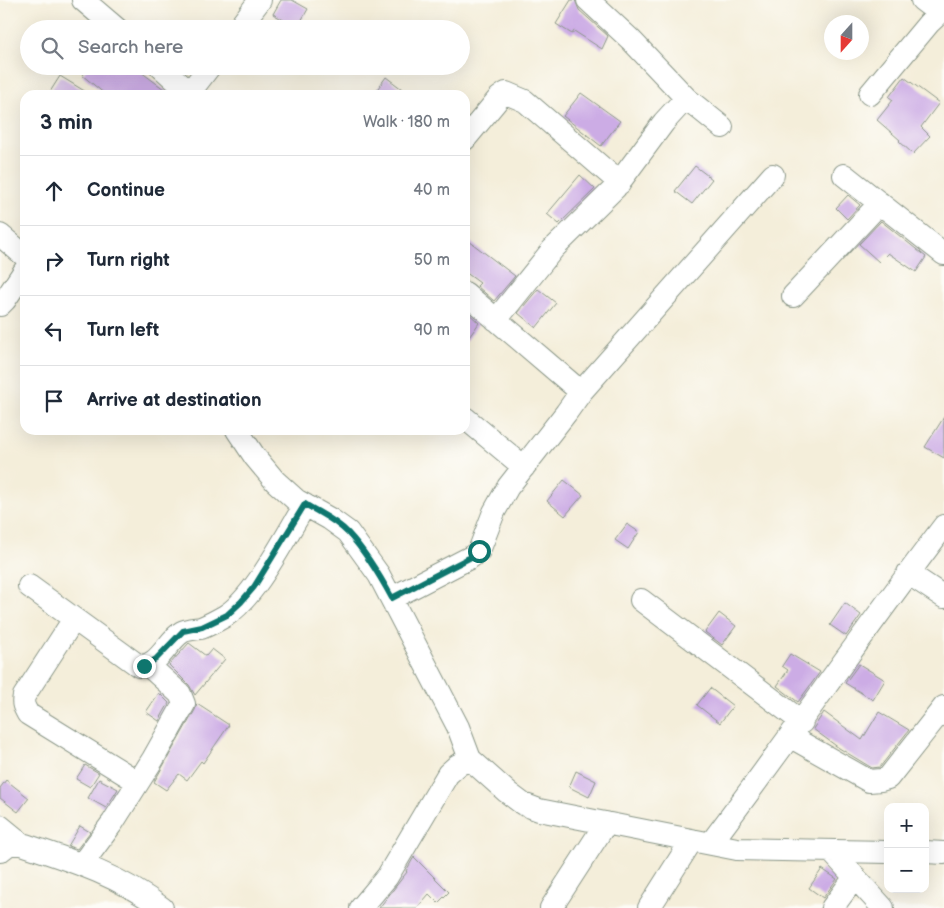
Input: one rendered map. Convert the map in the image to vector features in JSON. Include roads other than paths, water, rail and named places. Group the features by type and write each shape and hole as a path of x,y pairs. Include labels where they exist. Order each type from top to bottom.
{"street":[{"path":"83,0 106,20"},
{"path":"245,20 260,0"},
{"path":"588,0 631,40 686,98 722,127"},
{"path":"870,94 929,23 935,7"},
{"path":"170,75 187,90"},
{"path":"194,90 204,75"},
{"path":"470,133 499,98 506,93 525,101 620,182"},
{"path":"496,320 553,249 620,182 664,122 686,98"},
{"path":"392,598 479,551 494,512 508,487 580,392 773,175"},
{"path":"844,175 944,254"},
{"path":"793,296 880,203"},
{"path":"0,235 20,252"},
{"path":"0,305 6,300 20,278"},
{"path":"470,297 580,392"},
{"path":"470,422 524,467"},
{"path":"241,435 275,482 296,500 330,519 348,532 379,575 392,598 458,727 470,759 523,804 539,810 738,849 884,852"},
{"path":"29,586 139,666 148,665 183,631 202,627 227,615 241,602 254,587 305,504"},
{"path":"648,908 796,729 944,526"},
{"path":"908,573 944,597"},
{"path":"641,600 796,729 869,781 888,778 944,706"},
{"path":"74,619 24,696 22,703 28,714 138,782"},
{"path":"82,864 113,822 184,704 180,694 148,665"},
{"path":"362,908 387,877 448,774 458,765 470,759"},
{"path":"555,907 606,823"},
{"path":"0,826 22,844"},
{"path":"0,851 9,844 22,844 82,864 113,877 144,894 155,906"},
{"path":"831,850 883,908"},
{"path":"929,852 944,853"},
{"path":"832,908 855,877"}]}
